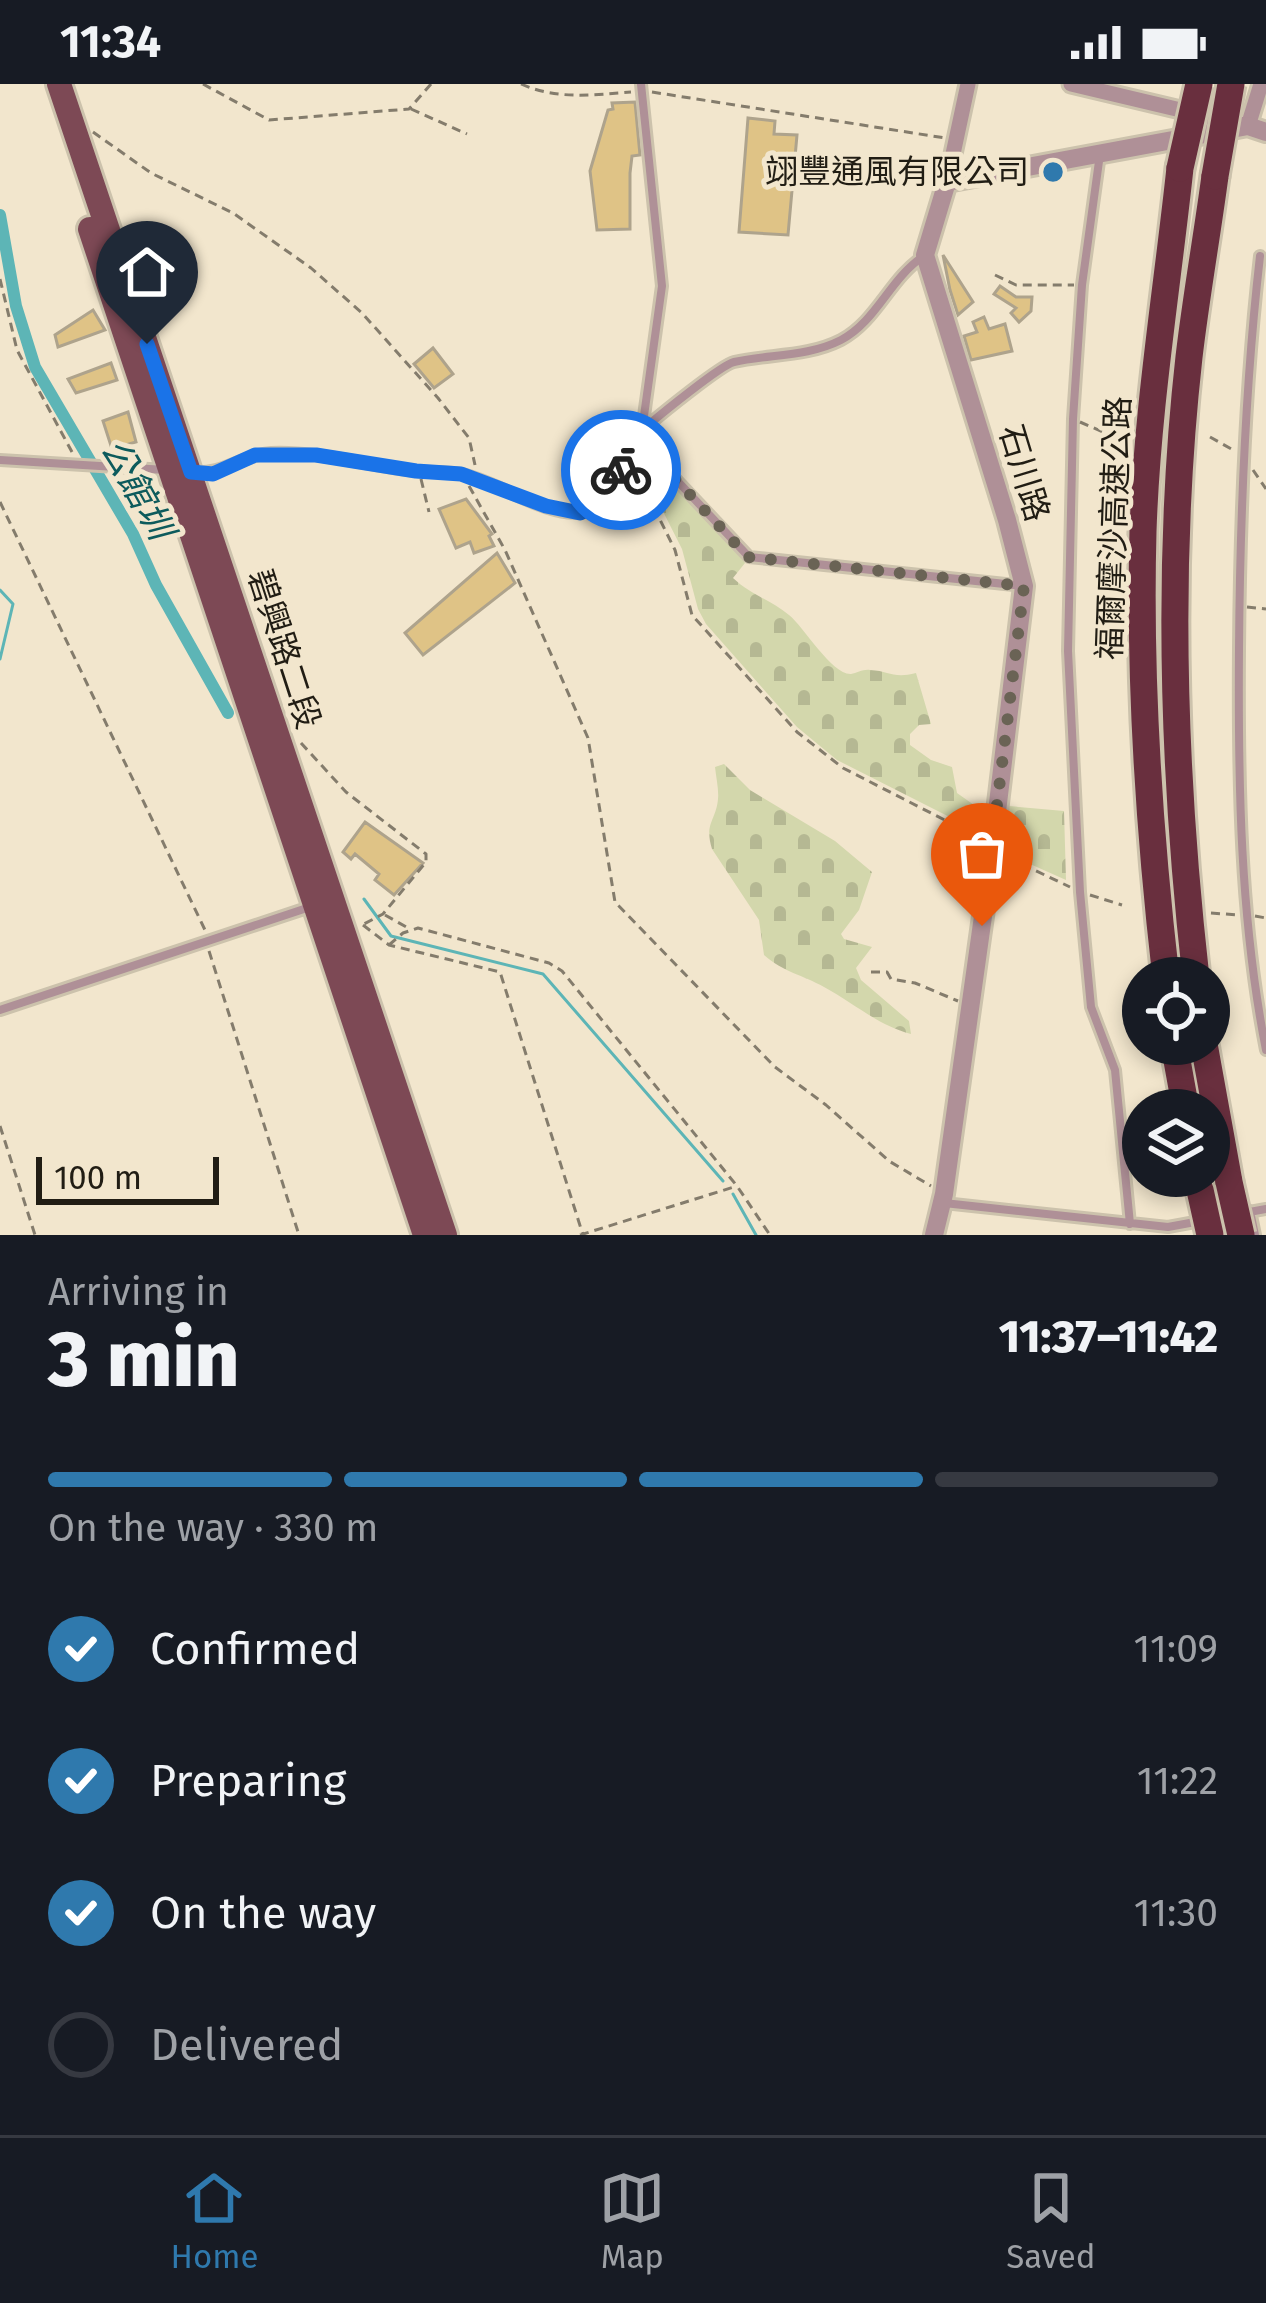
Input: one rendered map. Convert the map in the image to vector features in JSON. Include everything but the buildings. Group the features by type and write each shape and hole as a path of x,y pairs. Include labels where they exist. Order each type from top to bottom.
{"highway":[{"name":"福爾摩沙高速公路","path":"1164,957 1146,722 1143,530 1156,362 1180,168 1199,84"},
{"name":"福爾摩沙高速公路","path":"1194,957 1183,863 1177,548 1189,359 1215,176 1241,107"},
{"path":"1208,1065 1229,1182 1245,1223"},
{"path":"1195,1232 1197,1197"}],"main road":[{"name":"碧興路二段","path":"41,84 282,747 357,920 445,1235"},
{"name":"碧興路二段","path":"59,84 315,905 425,1235"}],"street":[{"path":"925,255 968,84"},
{"path":"1071,84 1241,107"},
{"path":"947,182 1100,154 1241,107 1261,84"},
{"name":"石川路","path":"925,255 1024,586 971,1006 934,1235"}],"lane":[{"path":"642,87 662,286 646,385 645,428 667,470 748,557 1024,586"},
{"path":"1100,154 1082,285 1073,419 1068,651 1079,892 1091,1007 1115,1070 1130,1224"},
{"path":"0,460 213,474 255,455 316,455 461,474 546,506 580,513 608,490 645,428 728,362 811,351 841,339 864,323 910,265 925,255"},
{"path":"1260,256 1243,455 1238,796 1256,1000 1266,1050"},
{"path":"0,1010 315,905 357,920"},
{"path":"943,1198 1195,1232 1245,1223 1266,1209"},
{"path":"1245,1223 1256,1235"}],"path":[{"path":"203,84 269,120 410,109 467,134"},
{"path":"410,109 431,84"},
{"path":"520,84 574,96 642,87 956,140"},
{"path":"73,131 91,131 151,173 233,213 311,268 362,313 448,411 469,438 476,478"},
{"path":"995,275 1016,285 1082,285"},
{"path":"0,279 17,350 45,408 83,464"},
{"path":"1073,419 1110,436"},
{"path":"628,455 675,550 692,615 797,732 843,768 993,845 1002,855 1079,892 1122,905"},
{"path":"421,472 429,512"},
{"path":"461,474 505,550 588,738 615,902 775,1067 889,1161 943,1198"},
{"path":"0,502 209,938 208,948 299,1235"},
{"path":"1240,606 1266,609"},
{"path":"282,747 303,743 346,792 425,854 427,862 383,914 357,920"},
{"path":"383,914 410,929 430,930 562,970 737,1186 770,1235"},
{"path":"357,920 392,942 500,972 582,1235 737,1186"},
{"path":"392,942 410,929"},
{"path":"871,971 887,971 891,979 915,983 971,1006"},
{"path":"0,1126 35,1235"}],"green space":[{"path":"648,442 677,491 687,494 737,546 745,563 733,578 789,615 835,667 851,674 867,670 916,673 931,724 919,725 910,734 910,745 952,767 957,793 993,814 993,839 837,760 797,727 706,624 682,549 637,460 636,453"},
{"path":"724,764 750,790 835,841 872,872 859,910 841,934 872,947 856,968 861,980 909,1021 911,1034 764,955 759,920 710,840 718,799 715,767"},
{"path":"1009,806 1064,811 1066,880 1005,853"}],"waterway":[{"name":"公館圳","path":"0,215 16,306 35,367 133,534 228,713"},
{"path":"0,590 13,604 0,659"},
{"path":"364,899 391,936 543,974 723,1181"},
{"path":"733,1194 756,1235"}],"way so far":[{"path":"621,470 645,428 667,470 748,557 1024,586 982,926"}],"place":[{"name":"翊豐通風有限公司","path":"1053,172"}],"route":[{"path":"147,344 191,472 213,474 255,455 316,455 461,474 546,506 580,513 592,507 621,470"}]}
